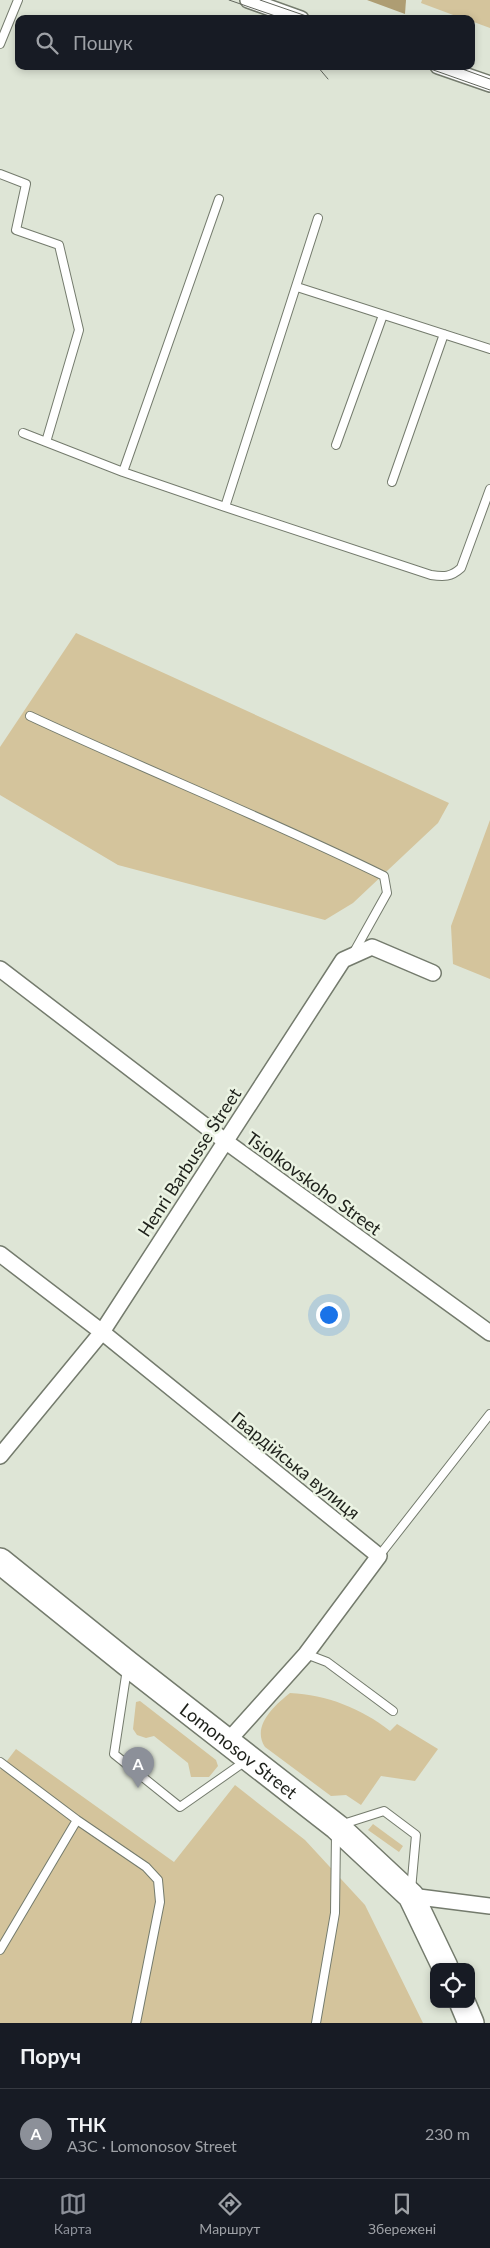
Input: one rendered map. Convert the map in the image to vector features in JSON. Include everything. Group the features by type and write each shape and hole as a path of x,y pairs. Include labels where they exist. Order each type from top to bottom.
{"main road":[{"name":"Lomonosov Street","path":"0,1561 128,1664 337,1827 411,1896 443,1963"},
{"path":"464,2008 472,2023"}],"street":[{"path":"248,0 290,15"},
{"path":"450,70 490,84"},
{"name":"Henri Barbusse Street","path":"0,1456 102,1332 343,960 372,947 433,973"},
{"name":"Tsiolkovskoho Street","path":"0,968 225,1142 490,1333"},
{"name":"Гвардійська вулиця","path":"0,1254 102,1332 379,1556"},
{"path":"227,1742 306,1654 379,1556"},
{"path":"411,1896 490,1906"}],"lane":[{"path":"0,44 18,0"},
{"path":"0,174 26,184 16,230 59,245 79,330 46,442"},
{"path":"123,472 219,199"},
{"path":"225,507 318,218"},
{"path":"297,287 490,349"},
{"path":"336,445 383,315"},
{"path":"392,482 444,334"},
{"path":"23,433 123,472 431,576 453,575 461,568 490,489"},
{"path":"30,716 125,760 296,832 384,876 387,893 352,956"},
{"path":"379,1556 490,1414"},
{"path":"306,1654 327,1662 393,1710"},
{"path":"128,1664 114,1754 180,1807 249,1759"},
{"path":"0,1762 77,1820 146,1867 158,1880 160,1902 136,2023"},
{"path":"316,2023 335,1913 337,1827 384,1811 416,1835 411,1896"},
{"path":"0,1950 77,1820"}],"shaded area":[{"path":"367,0 406,0 405,14"},
{"path":"422,0 490,0 490,28 475,22 475,15 453,15 421,3"},
{"path":"76,633 449,803 438,823 353,903 325,920 118,865 0,795 0,747"},
{"path":"490,820 490,979 453,964 451,926"},
{"path":"290,1693 304,1694 343,1704 355,1709 390,1731 397,1724 438,1749 415,1781 381,1776 361,1805 346,1795 331,1796 265,1747 261,1739 261,1731 267,1717"},
{"path":"140,1701 216,1760 218,1766 209,1777 191,1777 188,1763 154,1736 146,1738 137,1735 133,1729 136,1702"},
{"path":"16,1749 174,1862 235,1785 305,1840 365,1905 423,2023 0,2023 0,1770"},
{"path":"373,1824 403,1846 399,1852 368,1830"}],"tram line":[{"path":"229,0 272,15"},
{"path":"260,0 303,15"},
{"path":"320,70 328,79"},
{"path":"433,70 490,90"},
{"path":"465,70 490,79"}],"place":[{"name":"ТНК","path":"138,1788"}]}
